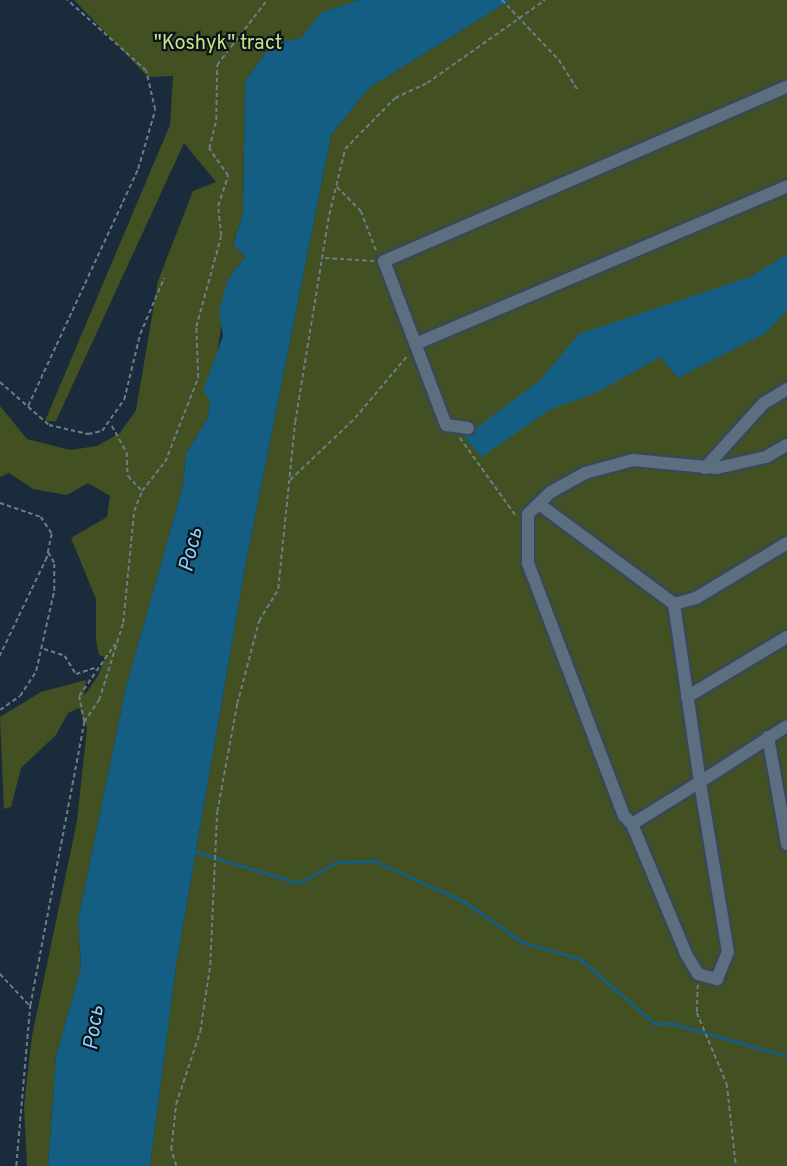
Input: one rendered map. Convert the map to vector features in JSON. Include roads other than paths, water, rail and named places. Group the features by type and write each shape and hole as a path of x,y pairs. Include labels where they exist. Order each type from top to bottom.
{"street":[{"path":"468,428 446,425 418,362 418,343 384,261 787,87"},
{"path":"418,343 787,186"},
{"path":"705,468 764,404 787,388"},
{"path":"539,504 674,604 728,952 717,979 698,974 632,824 624,816 550,632 528,563 524,532 528,514 539,504 585,473 633,460 705,468 766,457 787,445"},
{"path":"674,604 696,598 787,543"},
{"path":"687,697 787,637"},
{"path":"632,824 787,726"},
{"path":"768,737 787,844"}],"water":[{"name":"Рось","path":"358,0 511,0 369,88 331,135 246,562 176,966 150,1166 48,1166 56,1057 81,967 78,920 126,687 183,486 186,454 208,417 210,399 203,391 223,336 219,312 228,279 245,257 233,244 243,214 245,81 272,44 301,38 321,13"},
{"path":"787,254 787,310 766,333 678,378 660,357 596,393 549,410 482,457 464,437 539,381 579,334 752,276"}],"waterway":[{"path":"196,852 299,883 337,862 375,861 465,902 522,942 580,959 655,1024 671,1023 787,1056"}],"park label":[{"name":"\"Koshyk\" tract","path":"218,44"}]}
